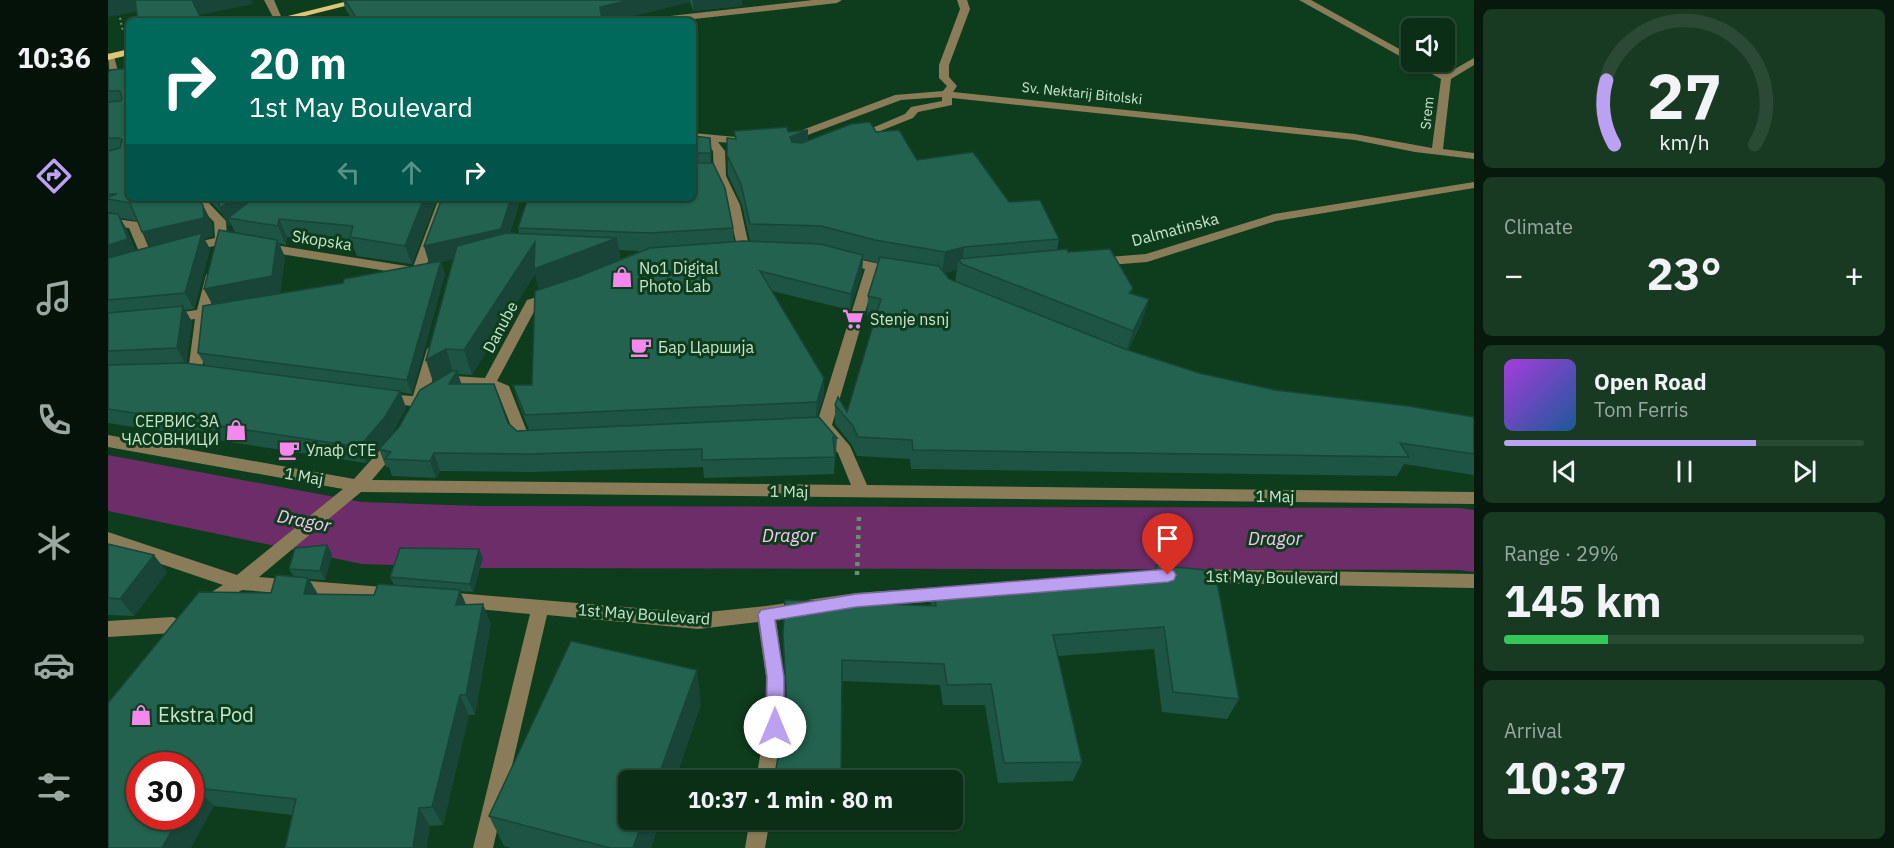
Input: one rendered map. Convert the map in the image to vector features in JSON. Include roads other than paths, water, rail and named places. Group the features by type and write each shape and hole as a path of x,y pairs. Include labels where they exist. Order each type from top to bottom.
{"main road":[{"path":"285,18 364,0"},
{"path":"109,57 126,53"}],"street":[{"path":"269,0 275,18"},
{"path":"678,18 837,0"},
{"path":"843,142 909,116 915,109 948,102 946,94 952,86 944,78 945,65 965,9 962,0"},
{"path":"1304,0 1401,54"},
{"path":"108,93 115,79 109,57"},
{"path":"1434,72 1446,78 1474,61"},
{"name":"Srem","path":"1437,151 1446,78"},
{"path":"115,79 126,80"},
{"name":"Sv. Nektarij Bitolski","path":"781,142 793,140 801,134 899,97 946,94 1355,137 1415,149 1474,157"},
{"path":"696,136 761,141"},
{"path":"710,138 719,151 716,176 734,205 744,251"},
{"name":"Dalmatinska","path":"1077,264 1147,258 1274,218 1474,185"},
{"path":"195,373 202,315 221,240 220,221 200,201"},
{"path":"418,272 444,201"},
{"path":"108,222 134,225 147,258"},
{"path":"179,250 221,240 239,227"},
{"name":"Skopska","path":"221,240 418,272"},
{"path":"830,256 872,268 911,274"},
{"path":"861,491 845,450 818,427 872,268"},
{"path":"384,279 437,269"},
{"name":"Danube","path":"489,383 532,303 564,293"},
{"path":"159,319 202,315 236,308"},
{"path":"159,643 184,618 240,583 358,486 407,425 420,402 438,334"},
{"path":"373,396 420,402 455,381 489,383 504,390 524,440 547,439"},
{"name":"1 Maj","path":"108,441 358,486 1474,498"},
{"name":"1st May Boulevard","path":"108,539 240,583 698,621 766,614 856,600 1087,582"},
{"name":"1st May Boulevard","path":"1180,576 1474,581"},
{"path":"483,848 540,607"},
{"path":"766,614 775,677 775,727 768,770"},
{"path":"108,629 184,618"},
{"path":"755,848 758,830"}],"waterway":[{"name":"Dragor","path":"108,483 362,533 479,537 1459,539 1474,541"}],"place":[{"name":"No1 Digital Photo Lab","path":"622,277"},
{"name":"Stenje nsnj","path":"853,319"},
{"name":"Бар Царшија","path":"641,347"},
{"name":"СЕРВИС ЗА ЧАСОВНИЦИ","path":"236,430"},
{"name":"Улаф СТЕ","path":"289,450"},
{"name":"Ekstra Pod","path":"141,715"}]}
